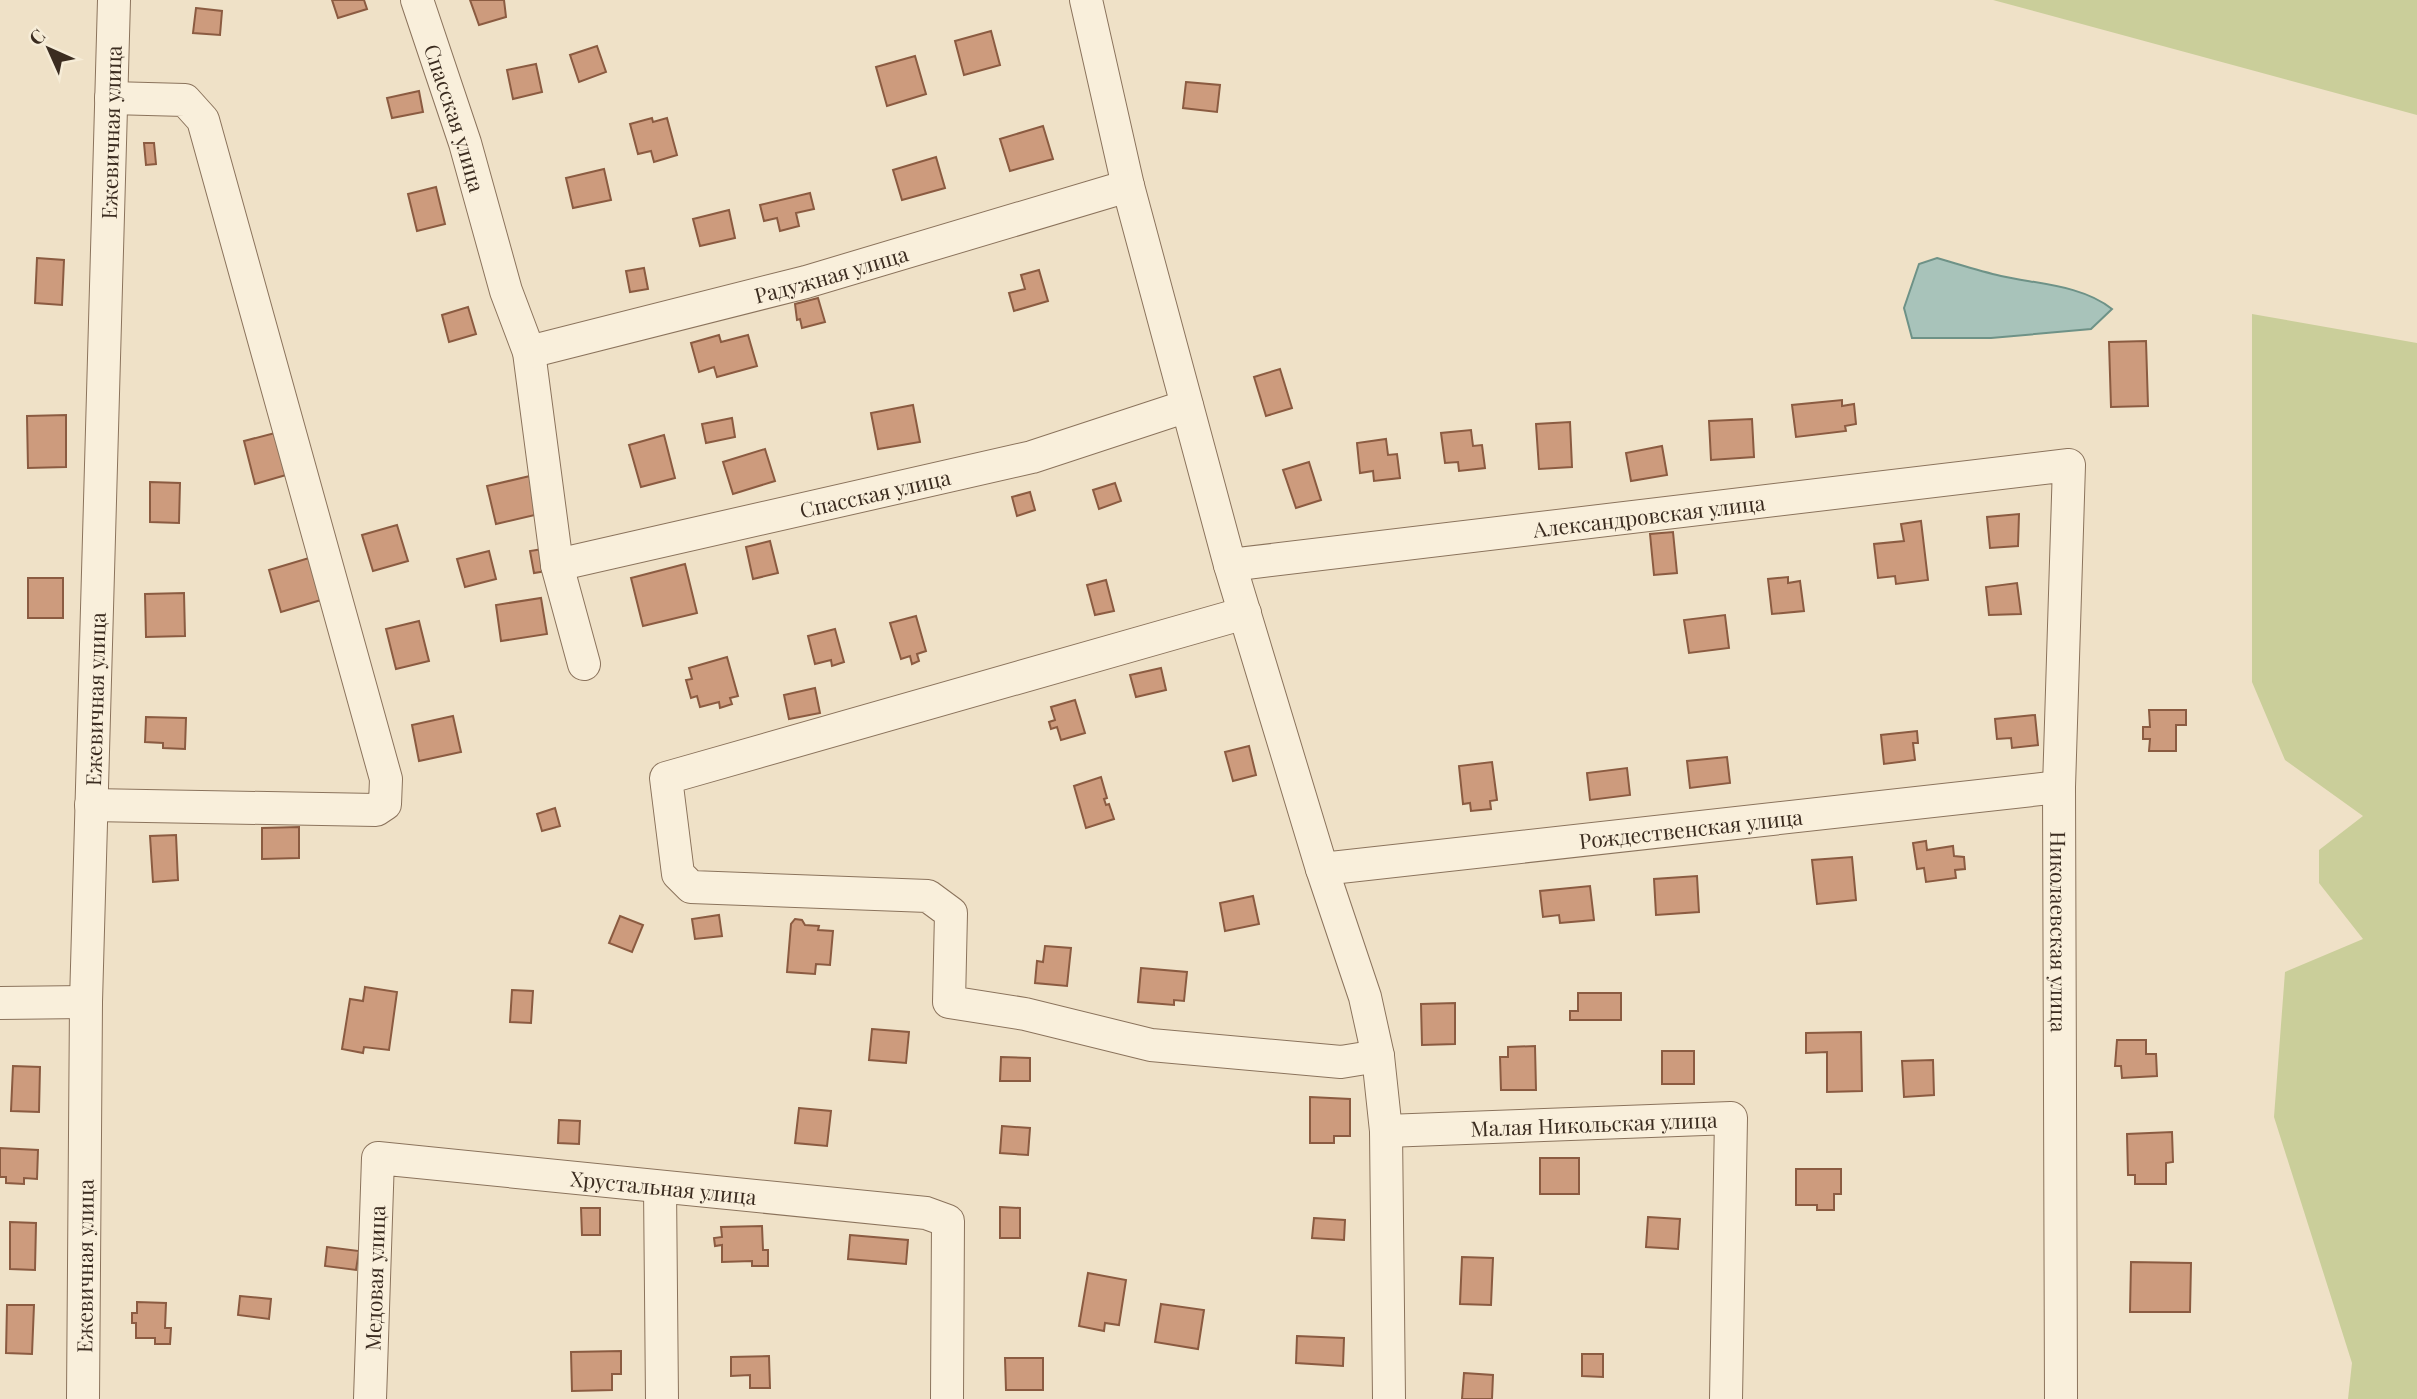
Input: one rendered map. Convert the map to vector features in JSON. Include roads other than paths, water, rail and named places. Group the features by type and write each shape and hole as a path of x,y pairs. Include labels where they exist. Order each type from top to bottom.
{"street":[{"name":"Ежевичная улица","path":"83,1399 86,1002 114,0"},
{"name":"Спасская улица","path":"417,0 465,143 506,291 530,352 557,565 584,663"},
{"path":"1086,0 1128,186 1230,565 1322,869 1365,997 1378,1056 1386,1131 1389,1399"},
{"path":"91,806 376,810 385,804 386,779 203,120 185,100 111,98"},
{"name":"Радужная улица","path":"530,352 806,282 1128,186"},
{"name":"Спасская улица","path":"557,565 1032,457 1187,406"},
{"name":"Александровская улица","path":"1230,565 2069,465"},
{"name":"Николаевская улица","path":"2062,1399 2059,787 2069,465"},
{"path":"1245,612 666,778 678,874 691,887 928,896 951,913 949,1002 1026,1014 1151,1045 1341,1062 1378,1056"},
{"name":"Рождественская улица","path":"1322,869 2059,787"},
{"path":"0,1003 86,1002"},
{"name":"Малая Никольская улица","path":"1386,1131 1731,1118 1726,1399"},
{"name":"Хрустальная улица","path":"378,1158 926,1213 948,1221 947,1399"},
{"name":"Медовая улица","path":"370,1399 378,1158"},
{"path":"660,1187 662,1399"}],"water":[{"path":"1937,258 2001,276 2073,290 2112,309 2091,329 1991,338 1912,338 1904,308 1919,264"}]}
